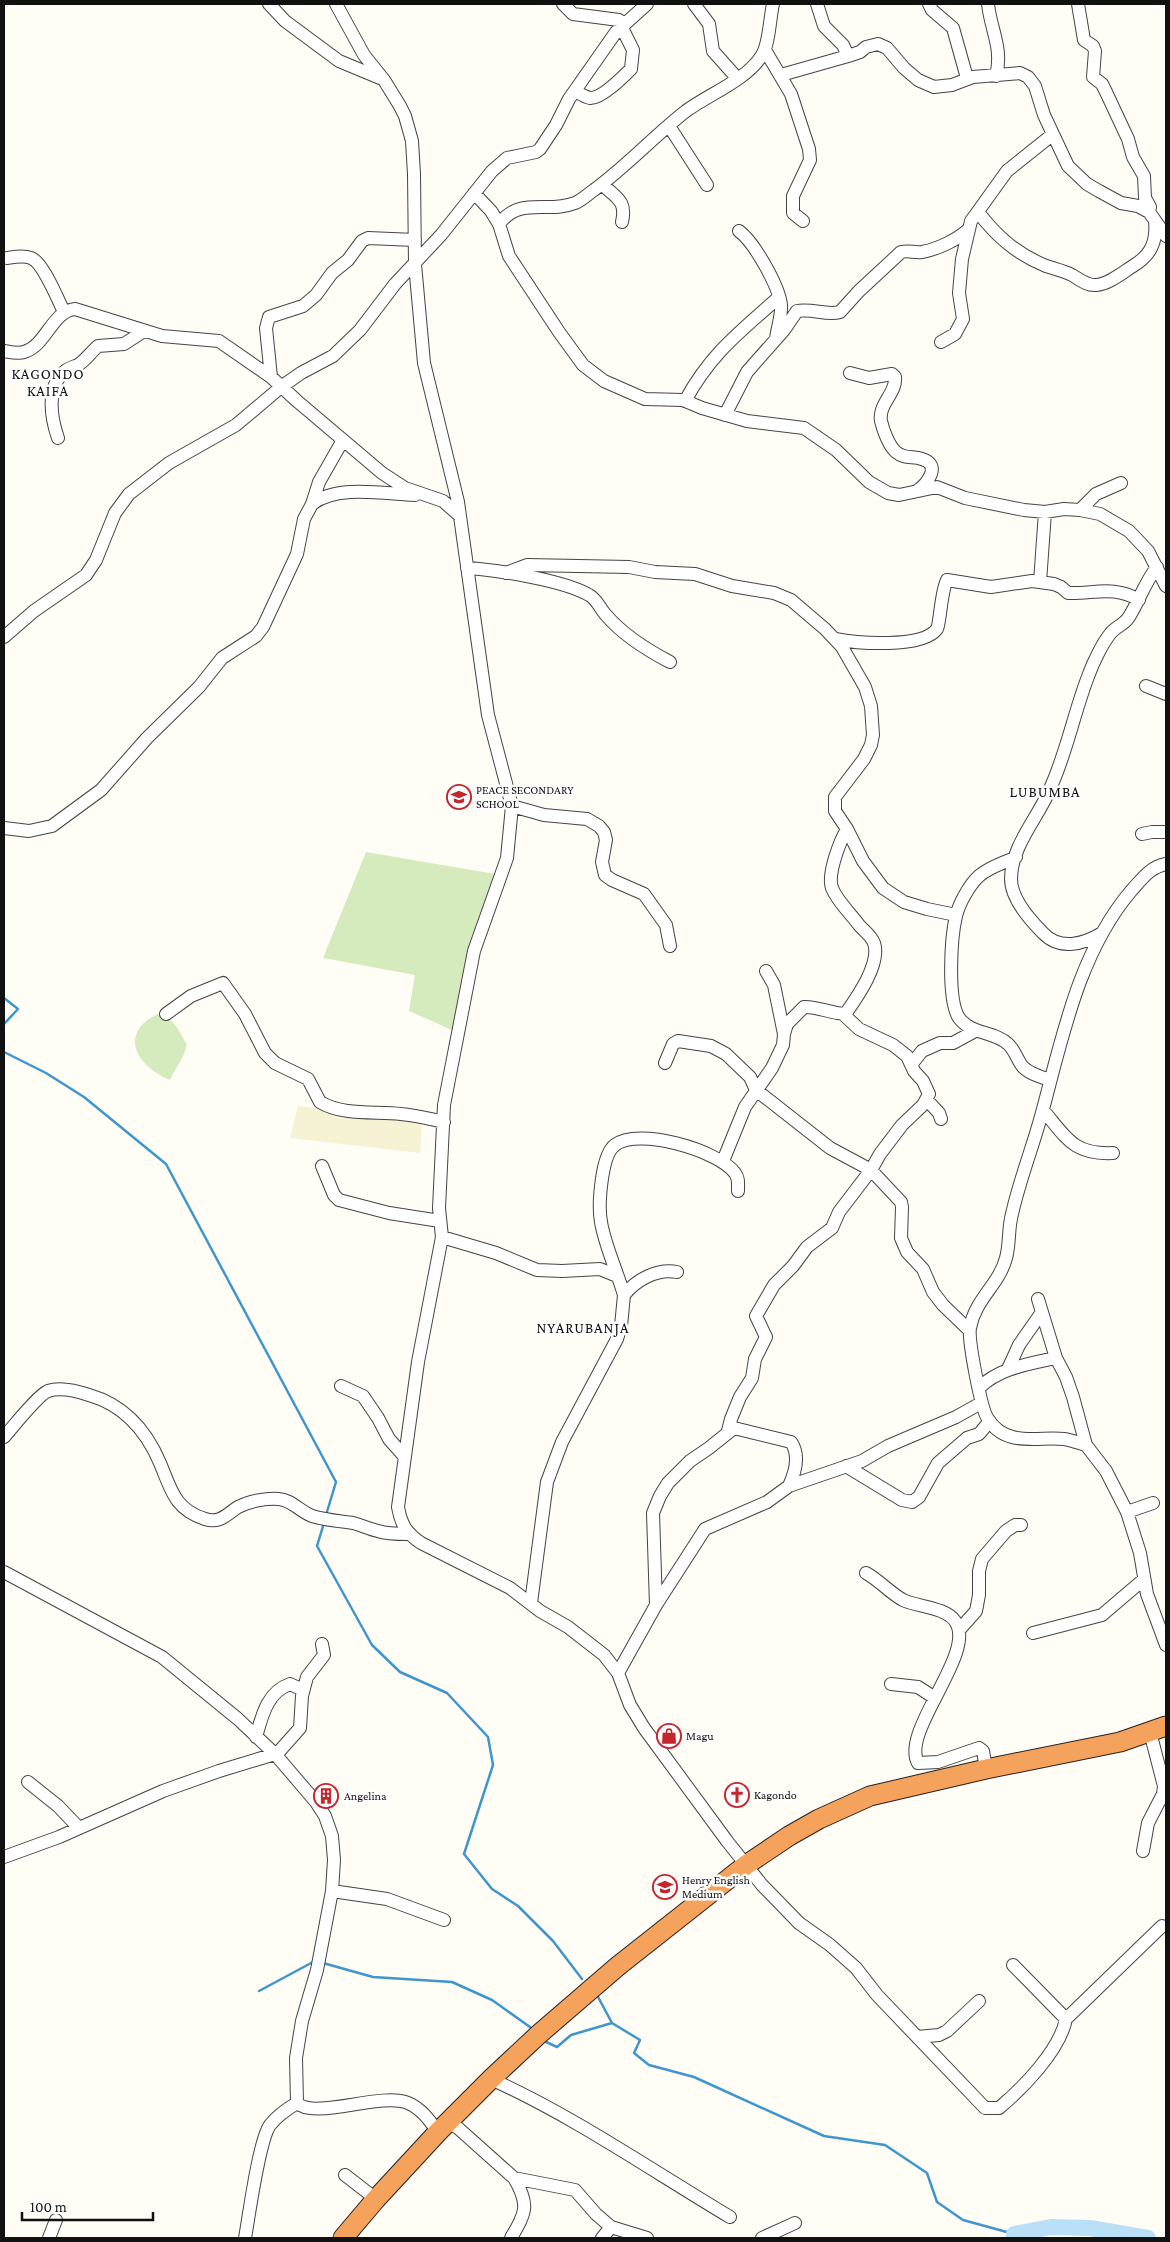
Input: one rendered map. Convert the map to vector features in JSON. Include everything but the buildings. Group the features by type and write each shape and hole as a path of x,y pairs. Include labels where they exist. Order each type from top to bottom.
{"highway":[{"path":"343,2238 376,2199 491,2079 618,1966 746,1865 788,1836 848,1805 896,1789 1120,1742 1158,1729"}],"street":[{"path":"269,4 285,21 339,61 384,80"},
{"path":"336,4 364,55 384,80 405,116 412,141 416,240 415,264 424,363 460,516 488,715 512,806 507,858 474,950 444,1105 438,1208 442,1237 418,1362 404,1456 398,1507 400,1520 408,1534 421,1543 510,1588 587,1641 604,1655 618,1673 630,1705 644,1728 746,1865 779,1905 798,1923 830,1944 856,1968 917,2037 985,2108 999,2108 1030,2077 1056,2044 1066,2019 1162,1926"},
{"path":"562,4 573,14 619,20 633,50 631,70 606,90 594,97 588,97 575,91"},
{"path":"4,637 34,611 86,575 96,560 110,523 129,494 169,463 236,425 280,387 312,366 333,356 360,330 395,284 415,264 499,164 507,158 540,150 575,91 622,24 647,4"},
{"path":"694,4 709,24 713,51 737,78"},
{"path":"499,224 506,215 517,209 528,206 560,206 576,202 602,184 687,110 737,78 754,64 765,50 773,4"},
{"path":"818,4 824,26 843,45 848,56"},
{"path":"929,4 932,10 953,28 967,78"},
{"path":"988,4 999,54 996,76"},
{"path":"978,212 1003,242 1044,265 1071,274 1090,285 1097,286 1111,280 1146,257 1155,241 1150,207 1145,198 1144,176 1133,156 1128,139 1102,84 1093,77 1096,51 1093,46 1084,40 1078,4"},
{"path":"754,64 778,72 848,56 860,52 866,46 878,44 887,48 904,68 928,85 952,85 967,78 1007,76 1015,72 1028,77 1034,86 1052,135 1068,166 1087,184 1122,203 1138,206 1152,217 1166,236"},
{"path":"765,50 791,94 809,149 810,160 793,196 792,205 793,214 803,221"},
{"path":"669,126 707,185"},
{"path":"941,342 955,334 963,319 959,293 962,259 971,221 1007,171 1052,135"},
{"path":"602,184 623,205 622,222"},
{"path":"474,193 491,211 499,224 510,256 583,365 604,381 640,397 686,401 725,415 760,424 804,428 836,450 878,489 899,495 937,488 965,498 1024,510 1045,512 1064,509 1100,514 1129,531 1148,551 1166,586"},
{"path":"725,415 748,372 798,311 811,310 836,314 901,252 919,252 936,247 961,236 969,229"},
{"path":"739,231 756,251 779,297 781,306 776,339"},
{"path":"271,377 266,328 269,317 303,306 316,294 332,273 348,260 362,241 368,238 416,240"},
{"path":"7,258 30,258 35,261 43,270 64,312"},
{"path":"686,401 702,372 721,348 779,297"},
{"path":"4,351 17,353 30,350 64,312 75,309 162,336 219,341 271,377 280,387 382,473 405,488 443,502 460,516"},
{"path":"58,438 51,415 51,406 53,392 63,373 84,360 98,346 124,344 144,331"},
{"path":"850,374 869,378 892,374 895,377 894,386 880,418 891,445 896,452 908,458 925,460 933,470 930,480 917,491"},
{"path":"4,828 29,831 40,830 63,819 106,785 147,738 199,687 222,658 256,636 263,627 297,554 304,519 325,471 343,440"},
{"path":"325,471 336,493"},
{"path":"1080,510 1096,494 1122,483"},
{"path":"312,504 324,496 336,493 365,492 423,496"},
{"path":"1040,582 1045,512"},
{"path":"506,572 527,565 550,564 629,567 656,572 695,574 732,586 774,593 791,600 835,639 865,687 873,721 873,735 864,759 835,797 835,811 847,828 864,861 883,888 904,902 956,915"},
{"path":"1102,933 1078,944 1056,942 1046,936 1025,912 1016,896 1011,880 1016,857 1023,838 1050,792 1090,672 1104,642 1110,633 1128,619 1157,567"},
{"path":"466,568 506,572 563,586 590,595 606,616 642,647 670,662"},
{"path":"835,639 863,644 913,641 931,634 938,627 947,580 991,587 1032,581 1060,587 1068,593 1114,591 1123,592 1138,600"},
{"path":"1146,686 1166,694"},
{"path":"512,806 544,815 587,819 599,826 604,832 606,840 602,870 612,880 644,894 666,925 670,946"},
{"path":"844,1014 866,981 875,958 875,950 870,936 839,899 831,883 838,850 847,828"},
{"path":"1142,834 1166,832"},
{"path":"1016,857 979,876 973,883 956,915 951,961 952,997 958,1017 968,1026 975,1031 1000,1037 1010,1046 1024,1068 1050,1080"},
{"path":"1086,1445 1064,1439 1024,1440 1005,1433 989,1422 980,1403 969,1330 980,1298 1003,1268 1007,1256 1012,1215 1043,1110 1058,1048 1084,974 1102,933 1120,904 1145,875 1154,868 1166,864"},
{"path":"766,971 774,986 784,1034"},
{"path":"166,1014 191,996 223,983 245,1014 264,1053 275,1063 308,1079 320,1102 343,1109 404,1114 444,1122"},
{"path":"656,1605 656,1549 652,1528 653,1513 660,1496 678,1471 713,1446 728,1431 740,1397 752,1378 755,1359 766,1337 757,1320 756,1313 774,1285 793,1266 806,1247 832,1228 839,1212 871,1170 880,1154 902,1125 927,1100 928,1090 902,1050 859,1029 844,1014 824,1008 804,1007 787,1024 783,1045 778,1057 738,1122 723,1161"},
{"path":"911,1065 922,1051 940,1043 953,1043 975,1031"},
{"path":"665,1063 673,1044 678,1041 710,1046 726,1054 741,1066 750,1077 756,1090 830,1148 871,1170 901,1202 901,1238 907,1252 923,1269 933,1292 940,1301 969,1330"},
{"path":"927,1100 937,1111 941,1119"},
{"path":"1043,1110 1063,1136 1077,1148 1101,1154 1113,1154"},
{"path":"531,1604 547,1482 562,1442 617,1339 621,1326 624,1295 600,1222 600,1199 608,1153 615,1145 637,1137 708,1152 723,1161 736,1174 738,1191"},
{"path":"322,1166 329,1185 339,1200 389,1213 440,1221"},
{"path":"442,1237 503,1255 537,1270 600,1269 617,1276"},
{"path":"624,1295 647,1276 668,1270 677,1272"},
{"path":"1038,1299 1056,1358 1070,1387 1086,1445 1106,1471 1127,1512 1140,1552 1143,1580 1166,1645"},
{"path":"1008,1369 1019,1345 1042,1312"},
{"path":"979,1388 994,1376 1008,1369 1056,1358"},
{"path":"341,1386 363,1396 389,1439 404,1456"},
{"path":"4,1438 43,1394 57,1390 84,1393 112,1404 137,1423 160,1462 174,1498 192,1513 205,1520 214,1521 224,1518 240,1506 270,1499 281,1499 288,1500 300,1510 316,1517 355,1523 379,1532 408,1534"},
{"path":"618,1673 656,1605 705,1529 767,1502 789,1486 866,1459 888,1446 949,1420 980,1403"},
{"path":"846,1466 902,1500 912,1502 919,1497 938,1463 967,1438 979,1434 989,1422"},
{"path":"728,1431 740,1428 791,1442 794,1448 795,1469 789,1486"},
{"path":"1127,1512 1153,1503"},
{"path":"960,1629 976,1611 979,1595 978,1571 982,1559 1006,1531 1015,1525 1021,1525"},
{"path":"4,1572 162,1657 276,1755 316,1802 325,1816 333,1844 332,1891 317,1970 302,2021 296,2058 297,2103"},
{"path":"866,1573 900,1598 944,1613 954,1620 960,1629 960,1640 954,1661 934,1698 921,1731 915,1753 918,1762 938,1762 979,1748 983,1751 986,1769"},
{"path":"1033,1633 1102,1615 1143,1580"},
{"path":"4,1857 79,1828 132,1803 188,1781 276,1755 300,1728 306,1677 324,1655 322,1644"},
{"path":"256,1736 265,1708 277,1692 290,1684 303,1690"},
{"path":"891,1684 918,1687 934,1698"},
{"path":"1143,1850 1148,1823 1163,1794 1164,1786 1158,1729"},
{"path":"28,1782 58,1806 79,1828"},
{"path":"332,1891 357,1893 387,1899 444,1920"},
{"path":"1013,1965 1066,2019"},
{"path":"917,2037 939,2035 947,2031 979,2001"},
{"path":"491,2079 554,2111 653,2169 730,2218"},
{"path":"297,2103 306,2108 318,2109 380,2101 406,2102 444,2128 458,2128 514,2178 524,2200 522,2219 511,2238"},
{"path":"245,2238 251,2200 266,2133 270,2125 281,2114 297,2103"},
{"path":"345,2175 376,2199"},
{"path":"514,2178 575,2190 596,2214 611,2227 647,2238"},
{"path":"49,2238 56,2220"},
{"path":"762,2238 796,2223"},
{"path":"602,2238 611,2227"}],"shaded area":[{"path":"298,1106 422,1122 420,1153 290,1138"}],"green space":[{"path":"366,852 495,874 454,1031 409,1011 415,975 323,958"},
{"path":"158,1014 172,1022 187,1045 184,1055 170,1080 148,1067 136,1049 135,1040 138,1030 145,1022"}],"waterway":[{"path":"4,998 18,1009 4,1024"},
{"path":"4,1052 46,1073 84,1097 166,1164 336,1482 326,1515"},
{"path":"324,1523 317,1546 372,1645 400,1672 447,1693 488,1737 493,1765 464,1854 492,1889 518,1906 553,1941 582,1979"},
{"path":"259,1991 313,1962"},
{"path":"323,1963 373,1977 452,1982 492,2000 530,2027"},
{"path":"597,1995 612,2023 640,2040 634,2053 649,2065 694,2077 824,2136 885,2145 927,2173 937,2202 963,2220 1014,2234"},
{"path":"544,2041 557,2047 571,2035 612,2023"},
{"path":"1014,2238 1014,2234 1051,2227 1090,2228 1148,2238"}],"place":[{"name":"PEACE SECONDARY SCHOOL","path":"459,797"},
{"name":"Magu","path":"669,1736"},
{"name":"Kagondo","path":"737,1795"},
{"name":"Angelina","path":"326,1796"},
{"name":"Henry English Medium","path":"665,1887"}],"district":[{"name":"KAGONDO KAIFA","path":"48,382"},
{"name":"LUBUMBA","path":"1045,792"},
{"name":"NYARUBANJA","path":"583,1328"}]}
